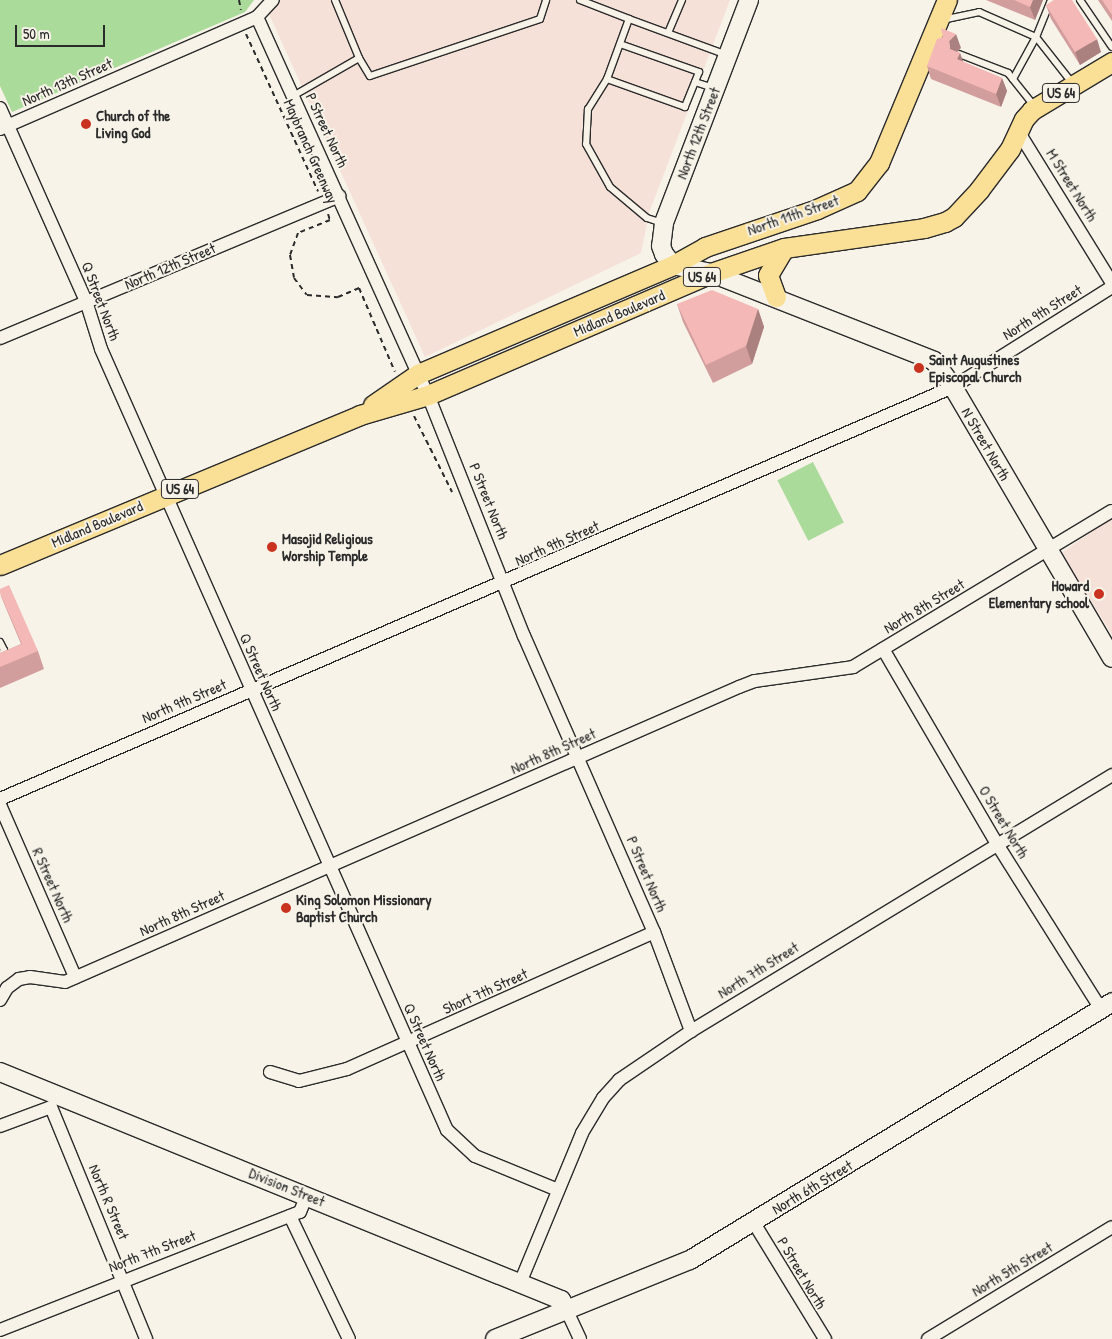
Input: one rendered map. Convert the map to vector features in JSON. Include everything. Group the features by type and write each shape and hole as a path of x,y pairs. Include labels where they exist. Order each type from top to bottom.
{"main road":[{"name":"North 11th Street","path":"673,265 714,243 817,209 857,191 879,163 933,44 939,20 947,0"},
{"name":"US 64","path":"1018,131 1024,119 1036,108 1112,62"},
{"name":"Midland Boulevard","path":"0,565 360,415 428,395 711,273 784,248 924,228 945,222 954,217 979,190 1010,149 1018,131"},
{"path":"776,297 768,275 784,248"},
{"name":"Midland Boulevard","path":"360,415 418,374 673,265"}],"street":[{"path":"257,17 273,0"},
{"name":"North 12th Street","path":"673,265 661,246 664,223 749,0"},
{"name":"North 13th Street","path":"4,127 257,17"},
{"name":"P Street North","path":"257,17 428,395 505,583 524,636 654,932 691,1031"},
{"name":"Q Street North","path":"0,108 4,127 86,301 101,348 407,1044 450,1135 475,1156 558,1190"},
{"name":"M Street North","path":"1018,131 1112,283"},
{"name":"North 12th Street","path":"0,338 339,196"},
{"name":"N Street North","path":"673,265 711,273 929,357 953,387 1112,658"},
{"name":"North 9th Street","path":"0,799 251,690 505,583 953,387 1112,287"},
{"name":"North 8th Street","path":"0,1000 7,988 19,979 30,977 65,982 739,687 755,681 837,671 853,666 1112,511"},
{"name":"O Street North","path":"883,649 998,844 1106,1005"},
{"name":"North 7th Street","path":"520,1283 582,1133 611,1088 631,1069 1112,775"},
{"name":"R Street North","path":"0,805 75,977"},
{"name":"Short 7th Street","path":"270,1072 299,1081 318,1078 407,1044 654,932"},
{"name":"North 6th Street","path":"495,1339 690,1260 1106,1005"},
{"name":"Division Street","path":"0,1072 53,1100 307,1195 561,1300 567,1311"},
{"path":"0,1126 53,1100"},
{"name":"North R Street","path":"53,1100 146,1339"},
{"name":"North 7th Street","path":"0,1330 123,1280 300,1212 307,1195"},
{"path":"290,1216 349,1339"},
{"name":"P Street North","path":"754,1222 824,1339"},
{"name":"North 5th Street","path":"928,1339 1112,1226"},
{"path":"567,1311 580,1339"}],"lane":[{"path":"335,0 359,58 370,76 540,19 546,0"},
{"path":"580,0 728,56"},
{"path":"668,33 682,0"},
{"path":"1013,79 1036,37 1052,0"},
{"path":"1080,0 1112,47"},
{"path":"939,20 979,12 1036,37 1074,85"},
{"path":"629,19 607,80 588,110 586,144 610,188 647,218 664,223"},
{"path":"607,80 685,107 695,82 698,72 620,44"},
{"path":"958,54 1008,73 1036,108"},
{"path":"293,96 359,58"},
{"path":"695,82 715,89"},
{"path":"0,642 4,650 0,657"}],"path":[{"name":"Maybranch Greenway","path":"238,0 244,23 330,220 298,232 290,255 294,278 307,295 338,297 359,288"}],"shaded area":[{"path":"273,0 730,0 649,213 641,253 425,357 268,12"},
{"name":"Howard Elementary school","path":"1112,518 1112,635 1061,553"}],"green space":[{"path":"0,0 254,0 245,12 12,112 0,86"},
{"path":"813,462 844,523 808,541 777,480"}],"building":[{"path":"1014,0 1033,0 1030,7"},
{"path":"1054,0 1072,0 1097,39 1075,52 1046,5"},
{"path":"1102,0 1112,0 1112,15"},
{"path":"941,28 956,34 949,41 950,49 960,53 957,59 1002,78 996,94 927,66 937,39 943,37"},
{"path":"712,290 758,309 746,346 706,365 677,304"},
{"path":"9,585 38,651 0,667 0,653 22,644 0,593 0,589"}],"place":[{"name":"Church of the Living God","path":"86,124"},
{"name":"Saint Augustines Episcopal Church","path":"919,368"},
{"name":"Masojid Religious Worship Temple","path":"272,547"},
{"name":"Howard Elementary school","path":"1099,594"},
{"name":"King Solomon Missionary Baptist Church","path":"286,908"}]}
